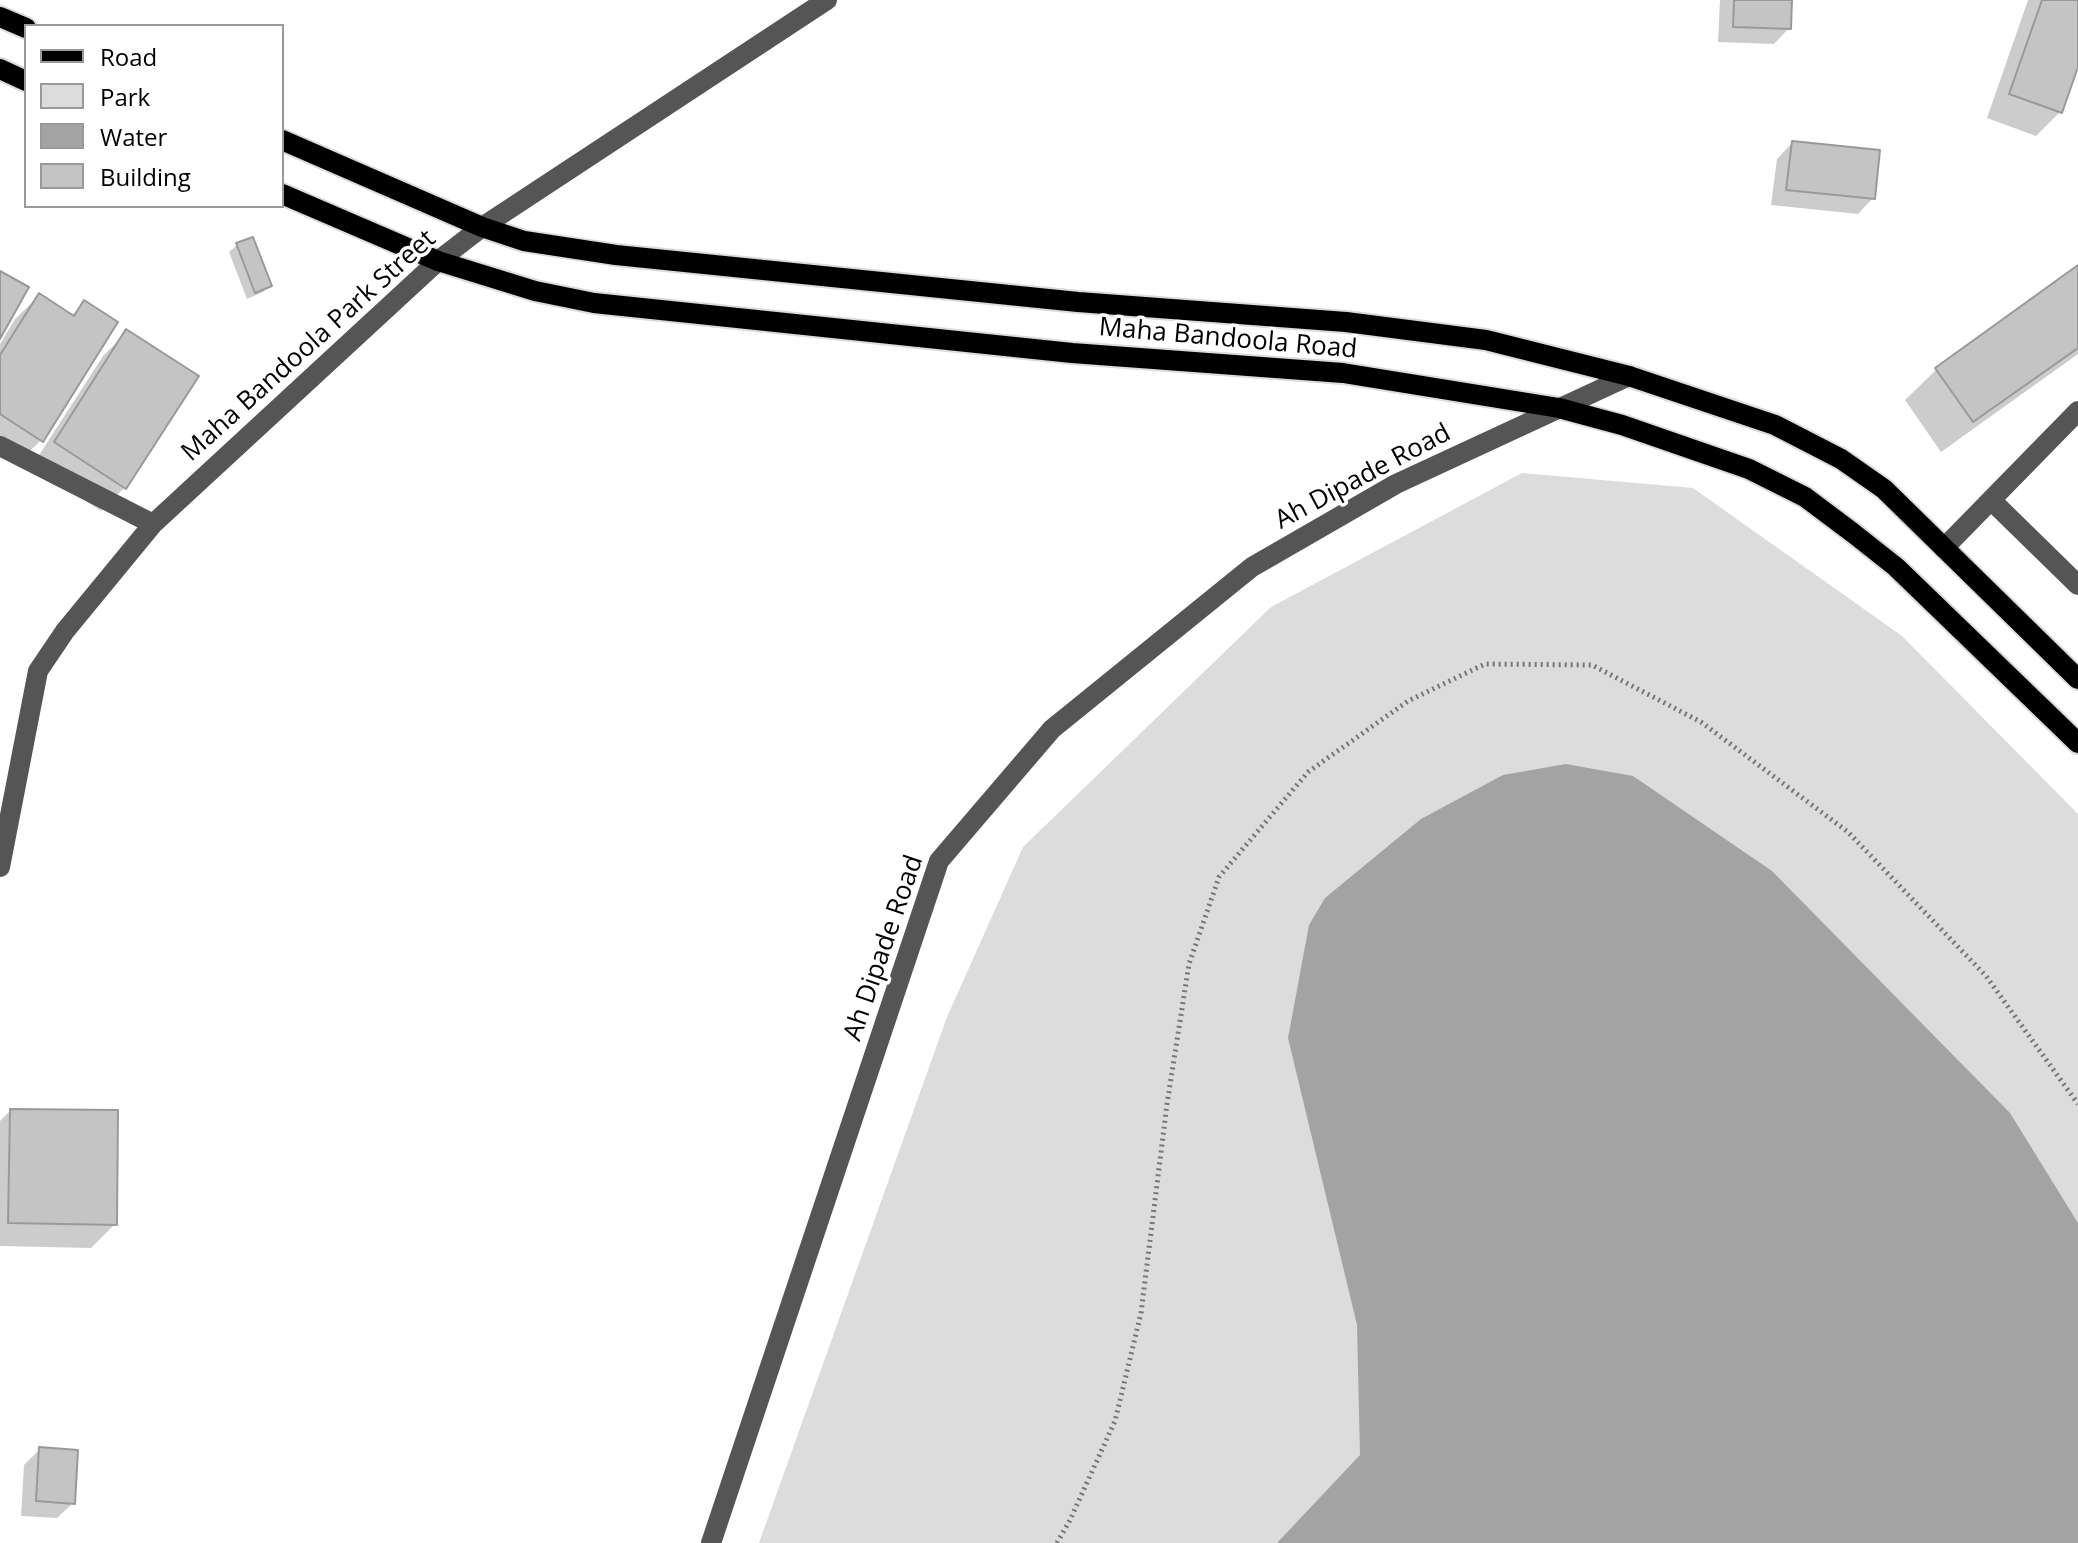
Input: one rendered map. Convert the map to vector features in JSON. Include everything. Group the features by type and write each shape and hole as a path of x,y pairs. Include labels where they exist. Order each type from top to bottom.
{"main road":[{"path":"0,17 24,27"},
{"path":"0,69 24,80"},
{"name":"Maha Bandoola Road","path":"284,141 482,227 524,241 616,255 1063,301 1346,322 1486,340 1629,376 1775,425 1841,459 1884,489 2078,679"},
{"name":"Maha Bandoola Road","path":"284,195 438,261 535,291 594,303 1072,353 1343,373 1559,408 1622,425 1749,469 1805,497 1896,567 2078,743"}],"street":[{"name":"Maha Bandoola Park Street","path":"0,867 38,671 65,631 153,524 438,261 482,227 827,0"},
{"name":"Ah Dipade Road","path":"711,1543 939,861 1052,729 1252,567 1396,484 1629,376"},
{"path":"1944,548 2078,411"},
{"path":"0,446 153,524"},
{"path":"1991,500 2078,585"}],"path":[{"path":"1057,1543 1115,1421 1141,1313 1167,1104 1189,964 1219,877 1308,772 1408,701 1485,664 1592,665 1701,722 1848,832 1986,976 2078,1104"}],"green space":[{"path":"1522,473 1693,488 1902,636 2078,814 2078,1543 759,1543 947,1017 1023,847 1271,607"}],"water":[{"path":"1566,764 1633,776 1772,871 2010,1113 2078,1223 2078,1543 1277,1543 1360,1455 1357,1325 1288,1038 1309,925 1325,898 1421,819 1503,775"}],"building":[{"path":"1734,0 1792,0 1791,29 1733,27"},
{"path":"2042,0 2078,0 2078,67 2062,113 2009,94"},
{"path":"1792,141 1880,150 1875,199 1786,190"},
{"path":"253,237 272,286 255,293 236,243"},
{"path":"2078,265 2078,348 1973,422 1935,368"},
{"path":"0,271 29,287 0,339"},
{"path":"39,293 74,316 84,300 118,322 43,442 0,414 0,355"},
{"path":"126,329 199,376 126,489 54,442"},
{"path":"10,1109 118,1110 117,1225 8,1223"},
{"path":"39,1447 78,1450 75,1504 36,1501"}]}
